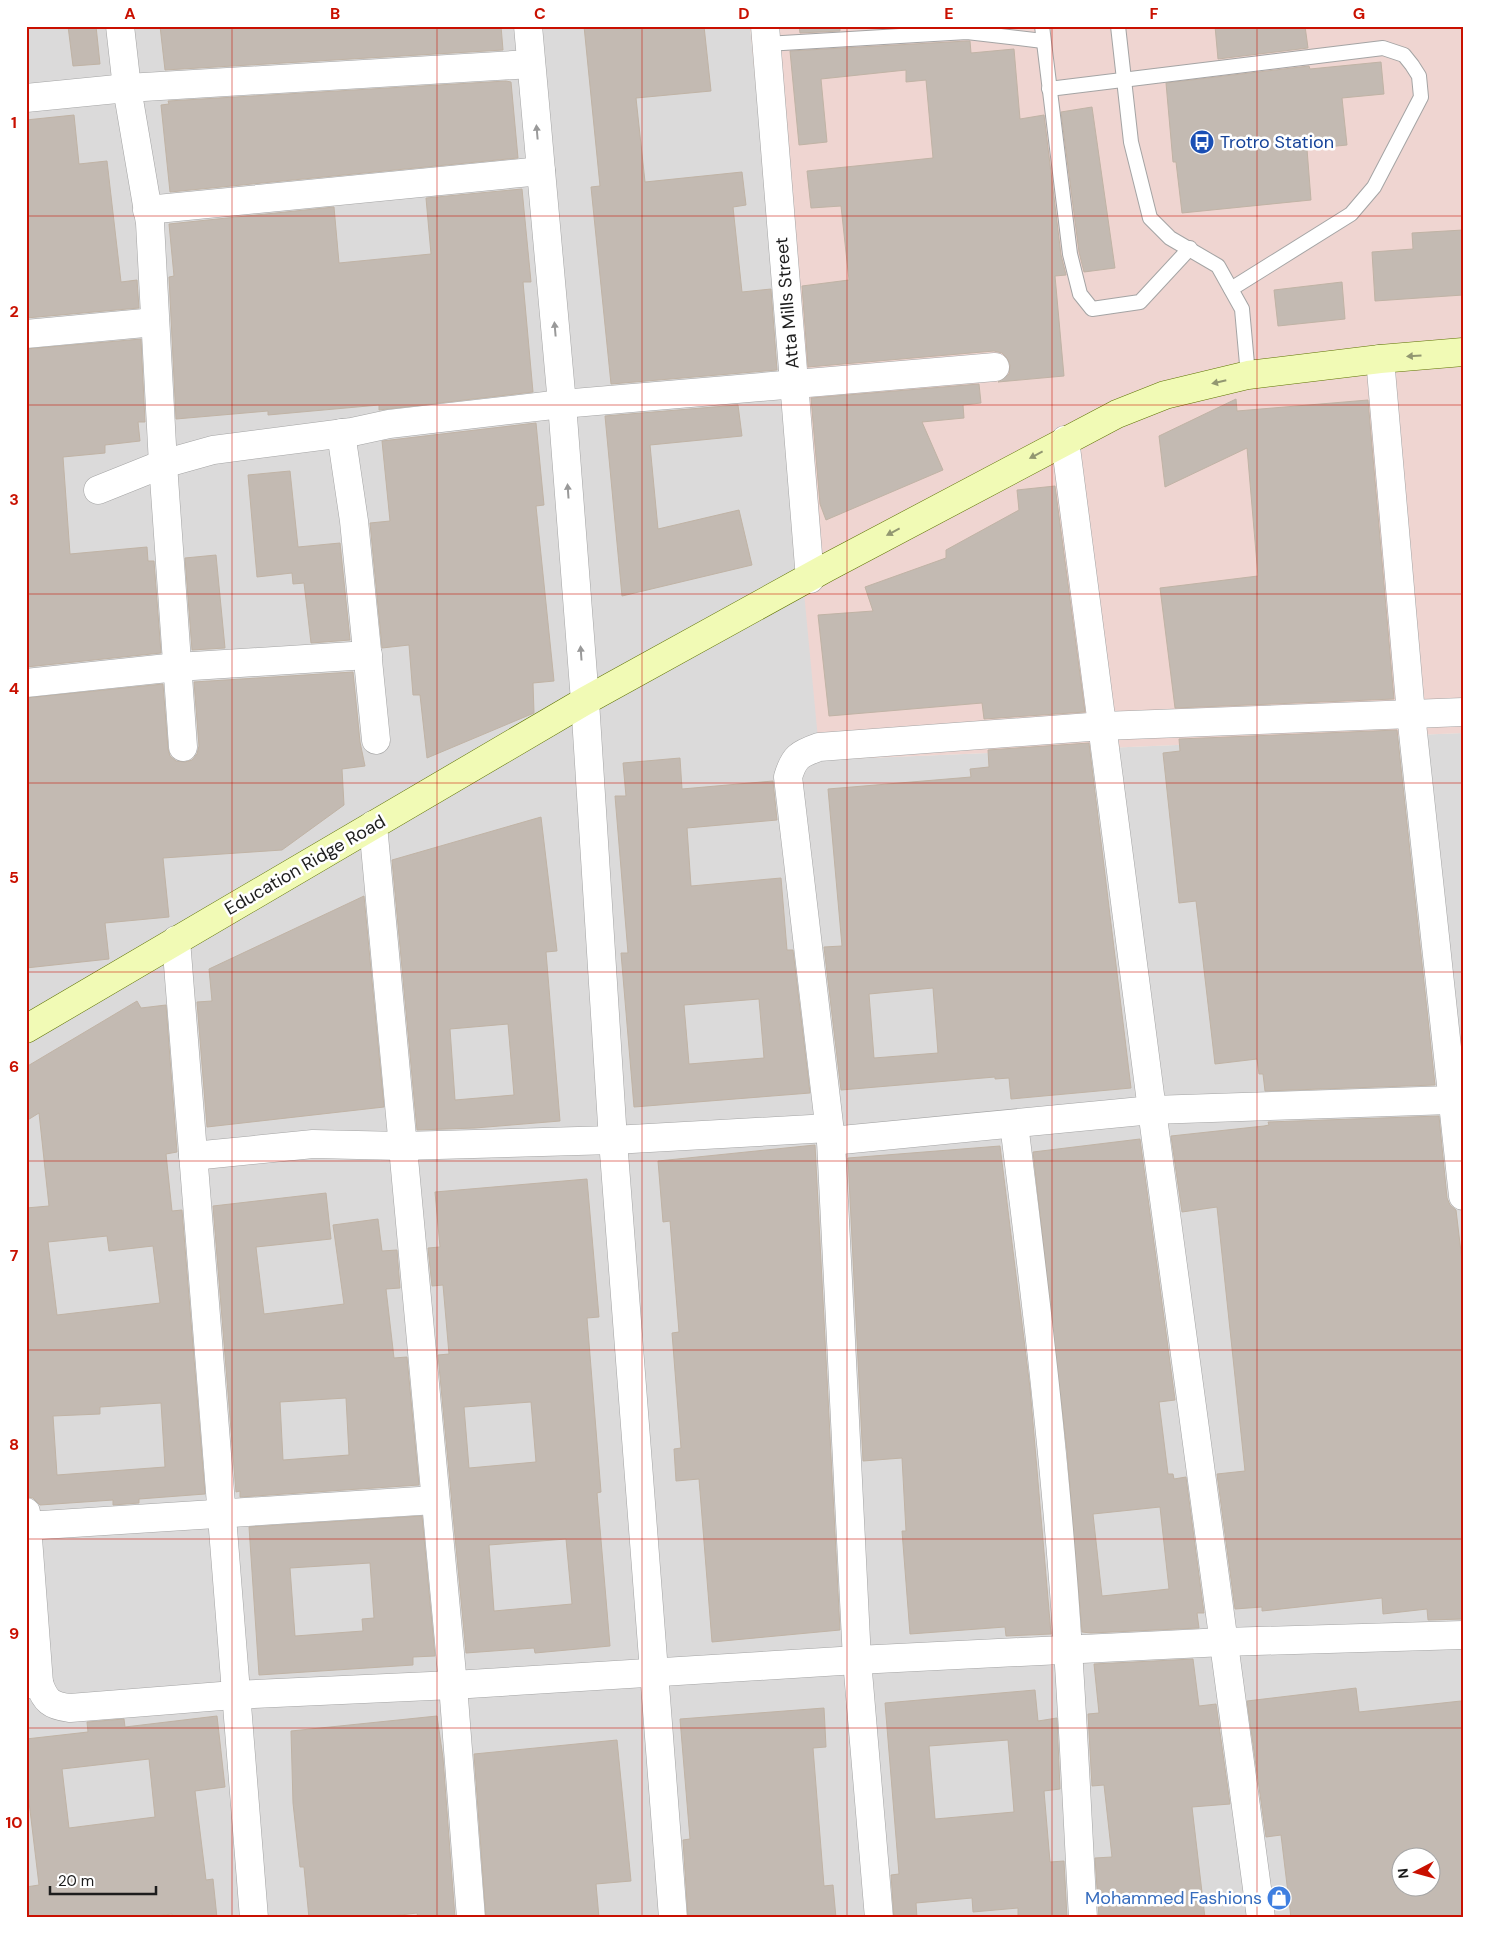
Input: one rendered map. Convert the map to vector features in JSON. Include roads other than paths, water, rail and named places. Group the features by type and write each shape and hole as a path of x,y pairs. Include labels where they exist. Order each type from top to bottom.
{"street":[{"path":"120,26 127,88 147,210 183,747"},
{"path":"528,26 562,404 585,701 613,1140 656,1673 673,1918"},
{"name":"Atta Mills Street","path":"766,35 810,579"},
{"path":"26,98 127,88 531,64"},
{"path":"147,210 541,171"},
{"path":"26,334 155,322"},
{"name":"Education Ridge Road","path":"26,1029 585,701 1065,440 1117,414 1165,395 1248,375 1380,359 1463,352"},
{"path":"1380,359 1411,714 1451,1100 1463,1196"},
{"path":"98,490 163,464 213,450 341,433 390,424 562,404 995,368"},
{"path":"341,433 354,521 376,740"},
{"path":"1065,440 1152,1110 1261,1918"},
{"path":"26,683 177,667 368,655"},
{"path":"878,1918 857,1660 830,1135 788,777 793,762 803,752 819,747 1103,726 1463,712"},
{"path":"373,825 453,1685 472,1918"},
{"path":"176,940 234,1695 254,1918"},
{"path":"193,1156 313,1144 402,1146 830,1135 1014,1124 1152,1110 1451,1100"},
{"path":"1014,1124 1037,1307 1068,1649 1083,1918"},
{"path":"436,1500 221,1515 27,1521 33,1684 54,1707 70,1708 234,1695 453,1685 857,1660 1224,1642 1463,1635"}],"lane":[{"path":"1042,26 1048,89 1070,254 1080,294 1092,309 1140,302 1190,248"},
{"path":"1118,26 1131,142 1150,218 1170,238 1218,266 1242,309 1248,375"},
{"path":"766,35 967,32 1044,41"},
{"path":"1048,89 1383,48 1404,55 1419,76 1421,98 1374,187 1351,214 1231,289"}],"place":[{"name":"Trotro Station","path":"1202,142"},
{"name":"Mohammed Fashions","path":"1279,1898"}]}
